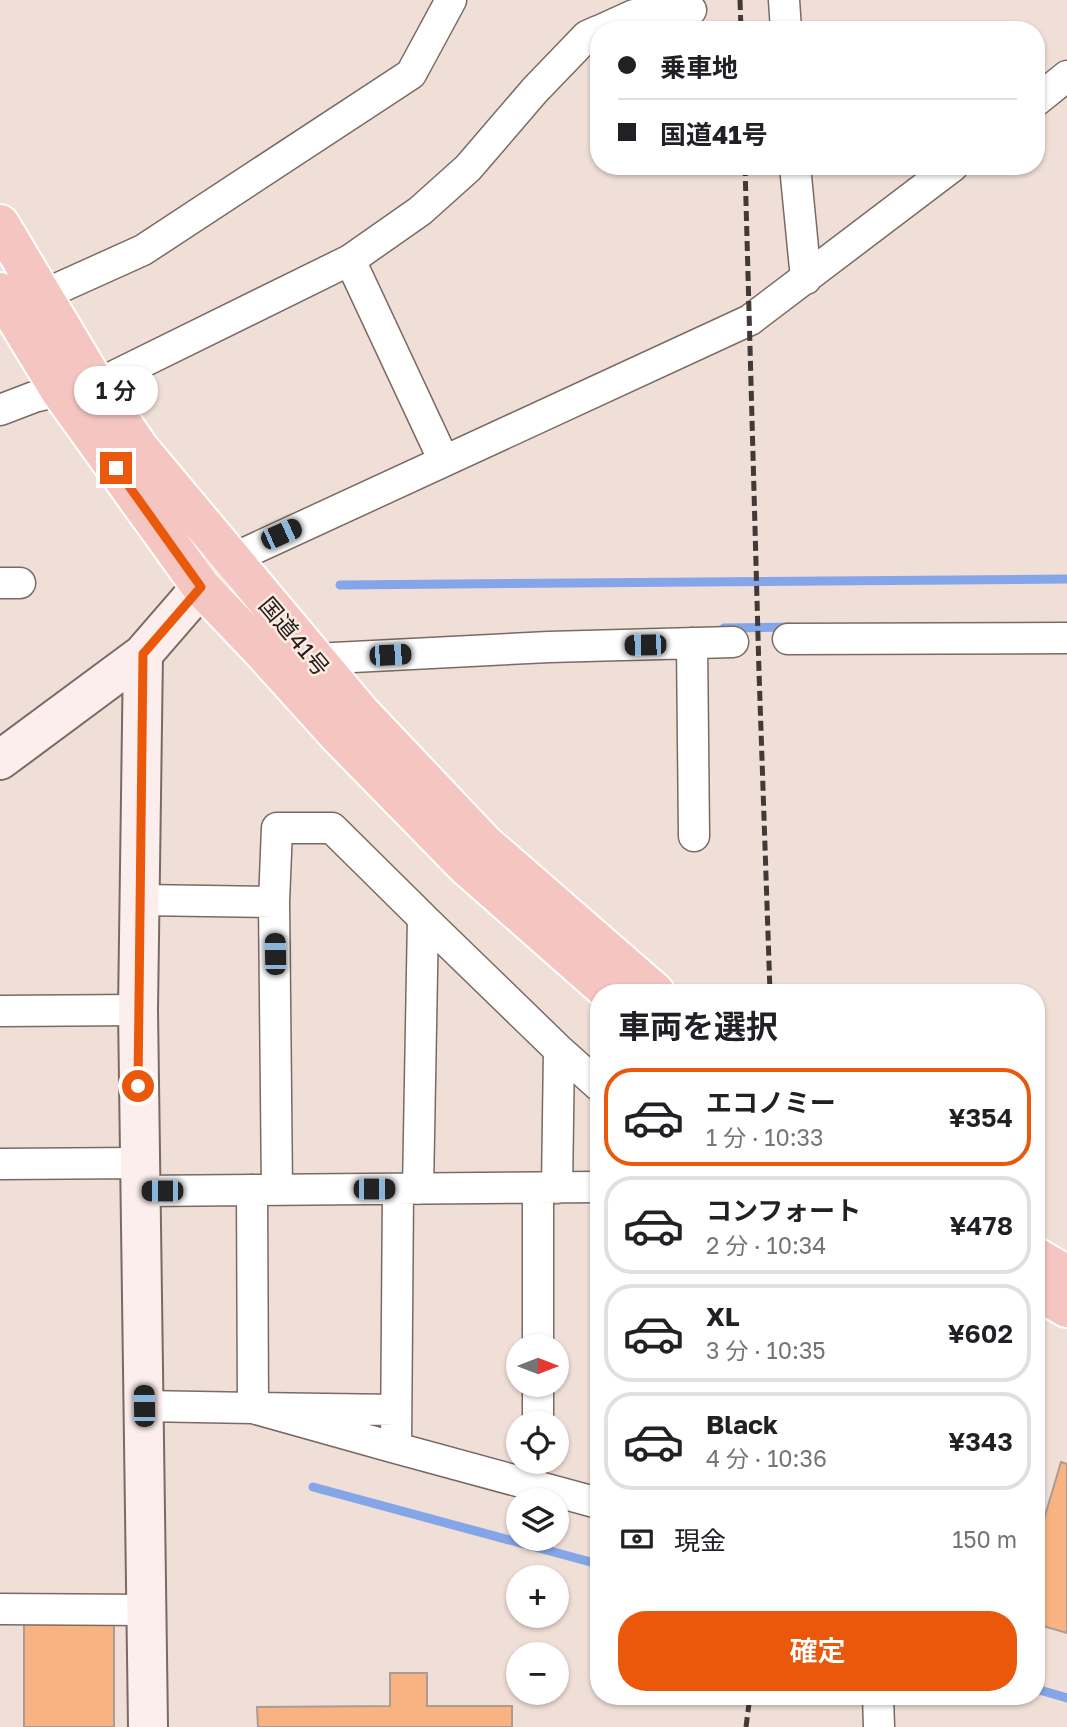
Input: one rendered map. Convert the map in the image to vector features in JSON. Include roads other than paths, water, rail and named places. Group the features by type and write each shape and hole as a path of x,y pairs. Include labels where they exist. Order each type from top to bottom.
{"highway":[{"name":"国道41号","path":"0,224 41,296 78,388 201,587 263,652 646,984"},
{"name":"国道41号","path":"0,292 78,388 141,449 314,659 348,723 466,866 600,984"},
{"path":"1045,1262 1067,1275"},
{"path":"1045,1295 1067,1308"}],"street":[{"path":"41,296 143,250 411,75 451,0"},
{"path":"784,0 785,21"},
{"path":"620,21 634,15 691,10"},
{"path":"0,410 34,397 78,388 350,260 420,211 468,168 535,90 590,35"},
{"path":"1045,94 1067,76"},
{"path":"796,175 806,279"},
{"path":"0,760 143,654 201,587 232,559 281,534 750,320 941,175"},
{"path":"350,260 444,461"},
{"path":"788,639 1067,639"},
{"path":"314,659 550,647 733,642"},
{"path":"692,643 694,836"},
{"path":"143,654 138,1010 148,1727"},
{"path":"253,1408 265,1190 277,828 332,828 590,1078"},
{"path":"140,900 274,902"},
{"path":"396,1448 423,918"},
{"path":"0,1011 138,1010"},
{"path":"539,1334 547,1188 559,1050"},
{"path":"0,1164 265,1190 590,1187"},
{"path":"144,1406 396,1410"},
{"path":"253,1408 396,1448 506,1468"},
{"path":"539,1474 590,1499"},
{"path":"0,1609 147,1610"},
{"path":"878,1705 879,1727"}],"waterway":[{"path":"340,585 1067,579"},
{"path":"724,628 790,627"},
{"path":"313,1487 590,1562"},
{"path":"1045,1692 1067,1698"}],"railway":[{"path":"740,0 741,21"},
{"path":"745,175 770,984"},
{"path":"746,1727 749,1705"}]}
